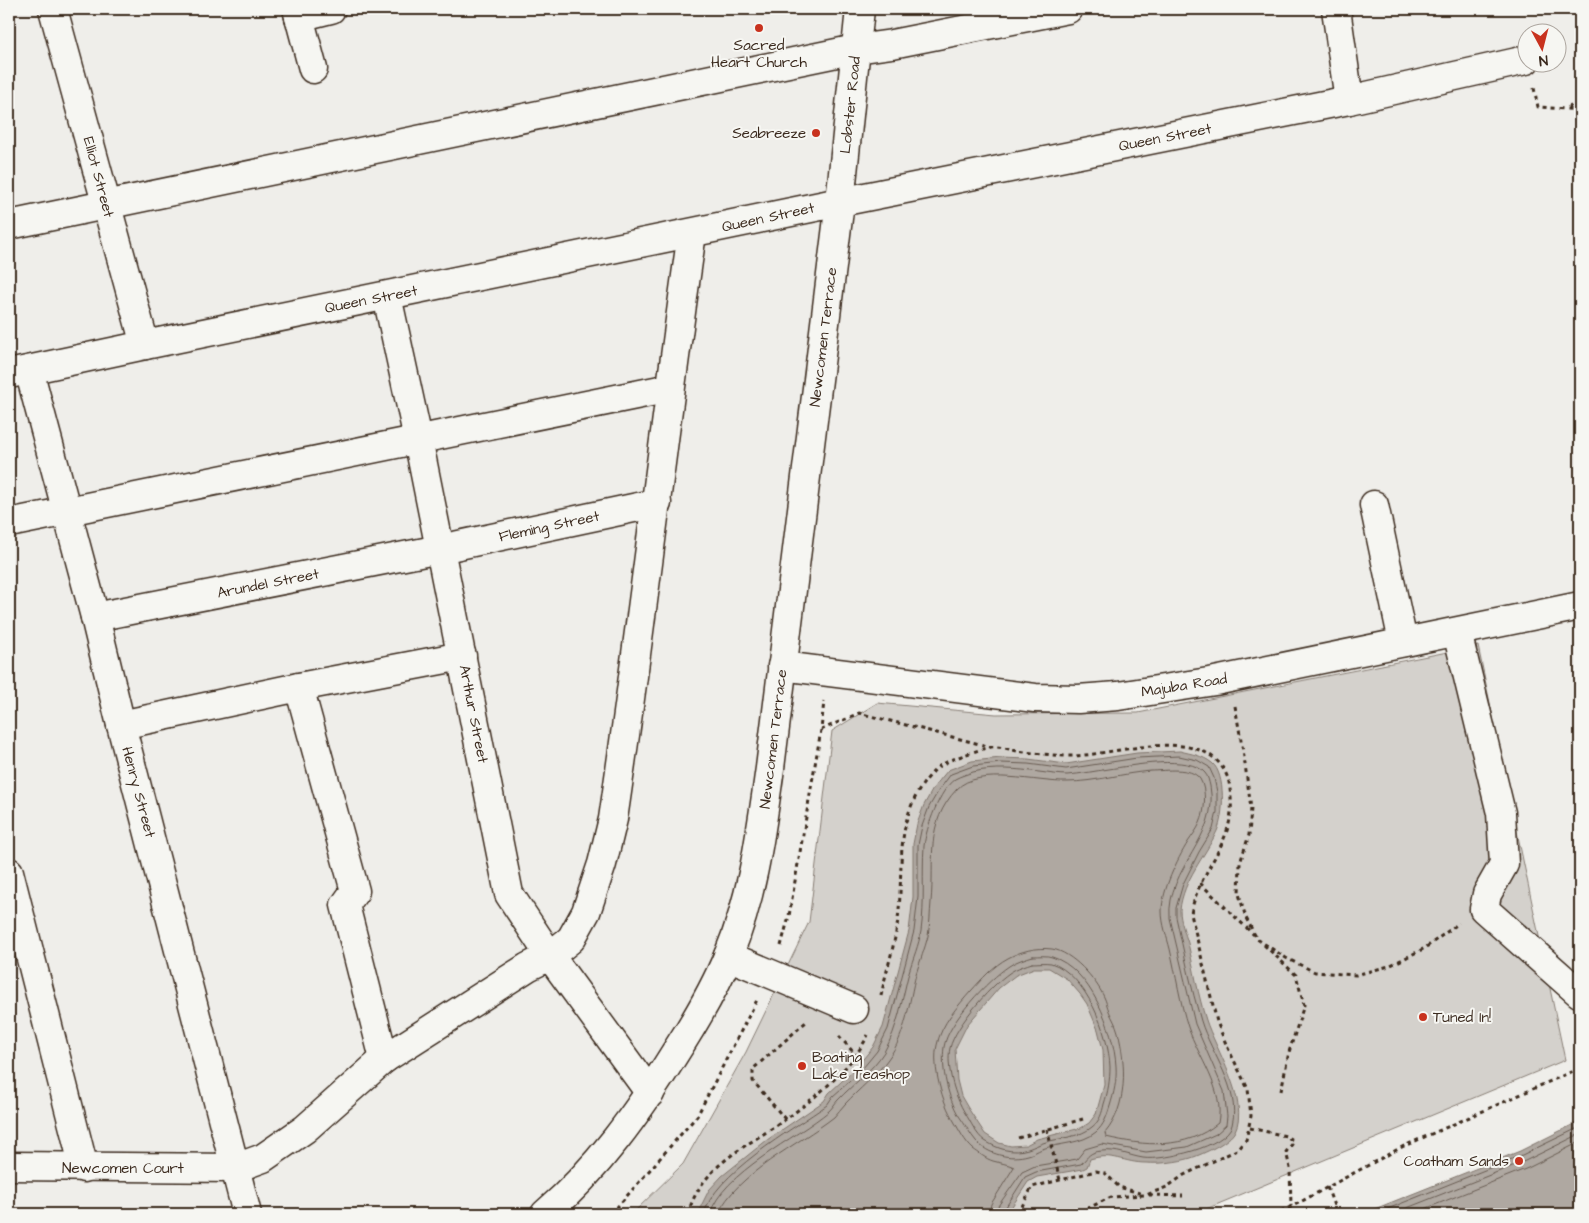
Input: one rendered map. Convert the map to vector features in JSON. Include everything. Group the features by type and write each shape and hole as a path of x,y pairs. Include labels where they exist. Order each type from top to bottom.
{"street":[{"name":"Elliot Street","path":"53,9 144,345"},
{"path":"313,69 298,13 331,9"},
{"name":"Lobster Road","path":"840,202 860,9"},
{"path":"9,225 856,49 892,44 1068,9"},
{"path":"1336,9 1349,100"},
{"name":"Queen Street","path":"19,372 840,202 1349,100 1517,72"},
{"name":"Newcomen Terrace","path":"545,1214 586,1174 624,1129 650,1093 704,1007 728,956 744,909 758,847 770,768 840,202"},
{"path":"236,1168 263,1158 305,1129 384,1059 528,966 550,956 571,939 586,912 602,864 613,819 692,233"},
{"name":"Arthur Street","path":"387,296 418,439 509,894 550,956 650,1093"},
{"name":"Henry Street","path":"19,372 67,510 247,1214"},
{"path":"9,522 670,388"},
{"name":"Fleming Street","path":"440,549 657,503"},
{"path":"1374,504 1403,642"},
{"name":"Arundel Street","path":"95,617 440,549"},
{"name":"Majuba Road","path":"782,666 1035,698 1078,699 1118,696 1215,681 1580,606"},
{"path":"1457,632 1501,813 1504,864 1487,894 1484,909 1578,993"},
{"path":"121,725 299,687 462,656"},
{"path":"299,687 355,891 344,905 384,1059"},
{"path":"9,872 84,1168"},
{"path":"728,956 854,1008"},
{"name":"Newcomen Court","path":"9,1166 236,1168"}],"path":[{"path":"1529,72 1538,107 1580,110"},
{"path":"1568,108 1580,98"},
{"path":"1234,703 1251,808 1249,835 1240,863 1239,894 1246,918 1257,939 1286,958 1315,972 1356,974 1396,963 1425,948 1452,927 1484,909"},
{"path":"821,730 859,713 992,747 1068,756 1145,746 1167,746 1200,750 1216,759 1223,767 1228,778 1232,812 1226,836 1200,883 1193,901 1191,914 1217,1022 1248,1089 1251,1116 1246,1140 1239,1149 1184,1175 1167,1187 1146,1195 1119,1187 1105,1173 1096,1171 1032,1187 1018,1214"},
{"path":"880,1000 898,921 901,884 900,850 909,809 924,783 939,767 960,757 992,747"},
{"path":"1200,883 1296,975 1304,1006 1289,1052 1281,1091"},
{"path":"785,1119 753,1082 754,1069 809,1019"},
{"path":"688,1214 692,1201 704,1180 725,1160 785,1119 817,1094 856,1055 870,1031"},
{"path":"837,1034 856,1055"},
{"path":"1272,1214 1327,1188 1402,1148 1580,1068"},
{"path":"1018,1138 1083,1119"},
{"path":"1250,1128 1286,1136 1292,1140 1293,1143 1286,1152 1290,1168 1291,1206"},
{"path":"1048,1129 1060,1180"},
{"path":"1327,1188 1337,1214"},
{"path":"1076,1214 1112,1197 1146,1195 1183,1196"}],"shaded area":[{"path":"1478,646 1565,1060 1194,1214 632,1214 683,1164 746,1052 809,922 832,731 877,703 996,714 1138,713"}],"water":[{"path":"1180,751 1196,755 1212,763 1217,768 1220,776 1222,806 1217,831 1185,889 1180,910 1206,1020 1235,1091 1238,1119 1232,1135 1209,1151 1180,1161 1138,1163 1112,1157 1098,1157 1090,1159 1087,1167 1083,1169 1037,1177 1028,1182 1007,1214 699,1214 709,1190 722,1176 767,1140 824,1101 829,1093 854,1070 873,1047 883,1027 909,931 913,897 913,844 917,824 924,805 934,787 948,770 972,761 1001,758 1066,764 1137,753","holes":["1034,968 1049,968 1067,979 1087,1004 1098,1030 1103,1050 1104,1085 1096,1114 1089,1123 1081,1128 1037,1139 1026,1145 1011,1146 999,1143 985,1134 961,1096 957,1080 955,1049 967,1025 999,988 1016,975"]},
{"name":"Coatham Sands","path":"1580,1121 1580,1214 1362,1214 1520,1151"}],"place":[{"name":"Sacred Heart Church","path":"759,28"},
{"name":"Seabreeze","path":"816,133"},
{"name":"Tuned In!","path":"1423,1017"},
{"name":"Boating Lake Teashop","path":"802,1066"},
{"name":"Coatham Sands","path":"1519,1161"}]}
